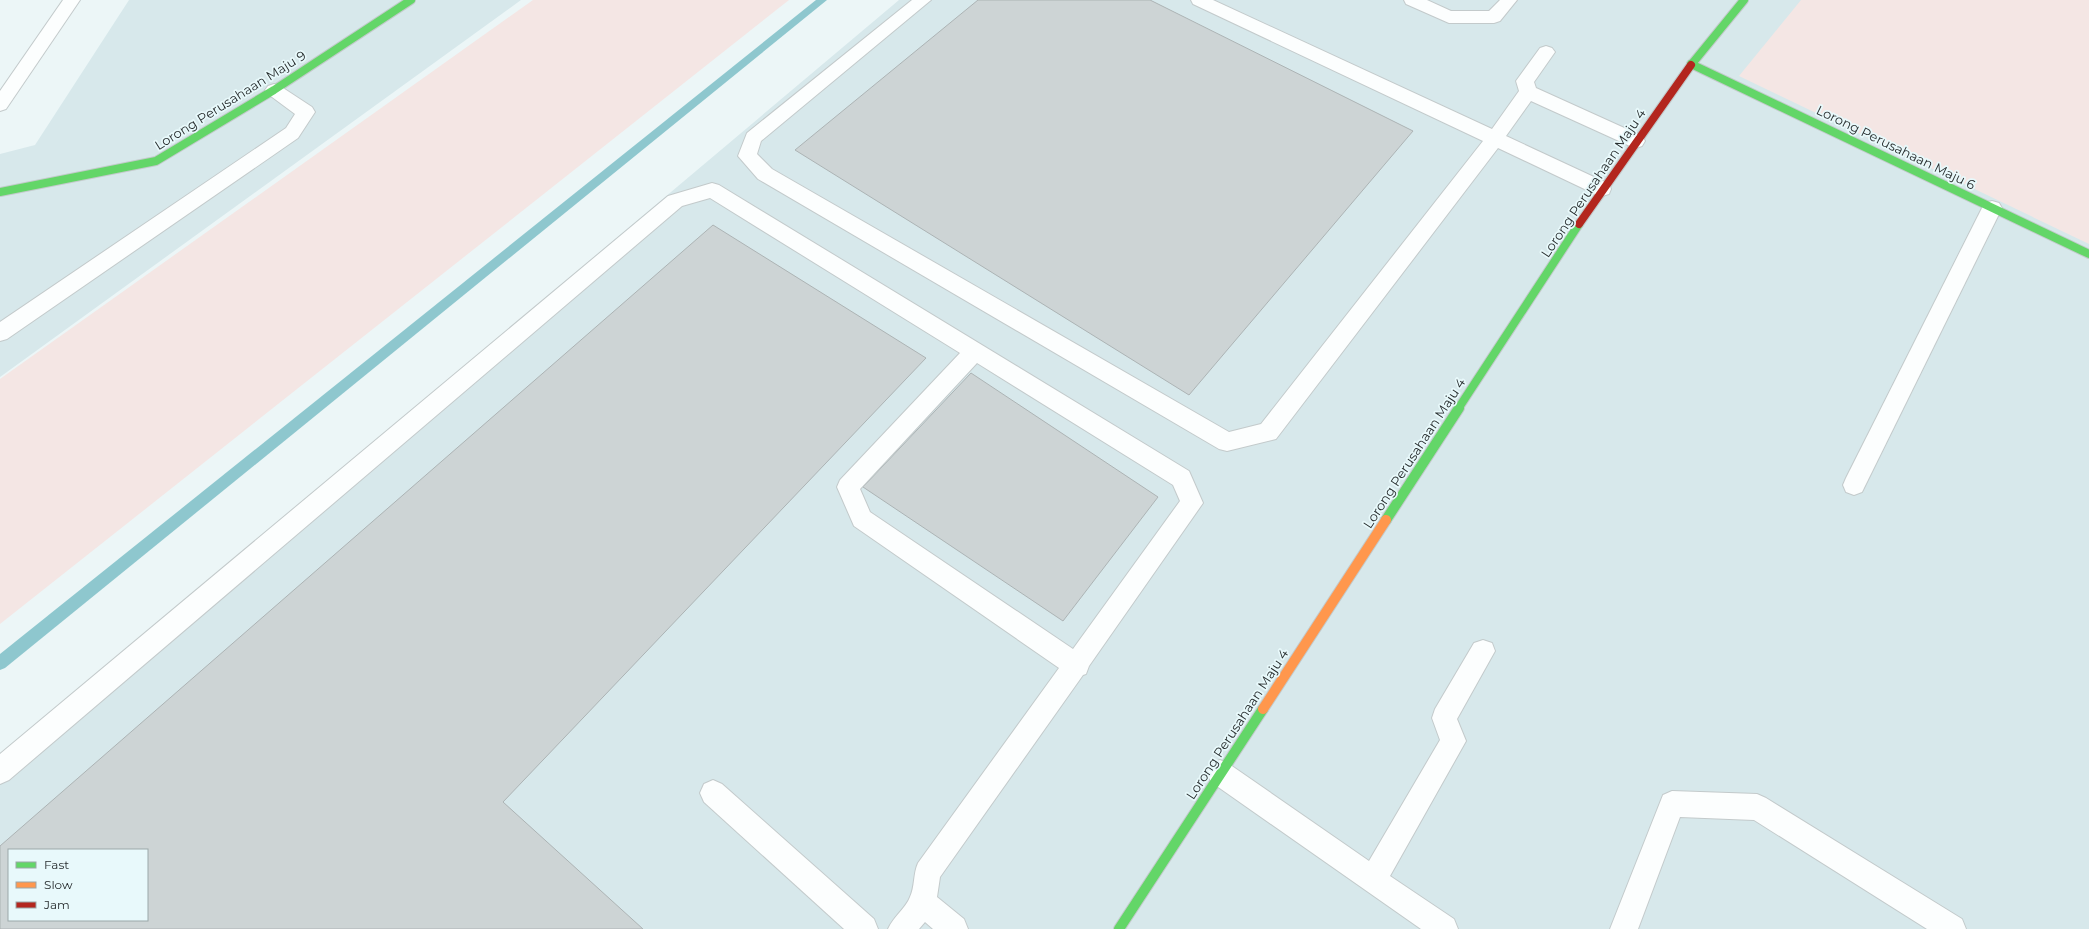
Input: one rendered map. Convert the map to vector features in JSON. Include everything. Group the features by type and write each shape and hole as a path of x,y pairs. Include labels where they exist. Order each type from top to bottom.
{"street":[{"path":"0,105 72,0"},
{"name":"Lorong Perusahaan Maju 9","path":"0,192 156,161 274,90 412,0"},
{"path":"923,0 753,138 747,156 765,174 1227,442 1268,432 1494,140 1528,92 1526,80 1546,52"},
{"path":"1199,0 1494,140 1602,189"},
{"path":"1412,0 1449,17 1494,17 1509,0"},
{"name":"Lorong Perusahaan Maju 4","path":"1118,929 1602,189 1691,64 1744,0"},
{"name":"Lorong Perusahaan Maju 6","path":"1691,64 2089,254"},
{"path":"0,333 292,133 306,112 274,90"},
{"path":"1528,92 1636,141"},
{"path":"0,771 675,201 712,190 1181,478 1192,503 1077,666 927,872 923,903 902,929"},
{"path":"1854,485 1992,208"},
{"path":"974,352 848,487 862,519 1077,666"},
{"path":"1373,880 1453,741 1444,718 1483,651"},
{"path":"1220,773 1444,929"},
{"path":"713,793 864,929"},
{"path":"1624,929 1672,804 1757,807 1952,929"},
{"path":"923,903 954,929"}],"shaded area":[{"path":"129,0 521,0 0,377 0,154 35,145"},
{"path":"533,0 789,0 0,624 0,379"},
{"path":"899,0 2089,0 2089,929 0,929 0,757"},
{"path":"1801,0 2089,0 2089,244 1739,76"}],"building":[{"path":"978,0 1150,0 1413,131 1189,395 795,150"},
{"path":"713,225 926,358 503,802 643,929 0,929 0,846"},
{"path":"971,373 1158,497 1063,621 863,487"}],"waterway":[{"path":"0,663 822,0"}],"traffic: fast":[{"path":"0,192 156,161 274,90 411,0"},
{"path":"1691,65 1744,0"},
{"path":"1691,64 2089,254"},
{"path":"1386,520 1579,224"},
{"path":"1119,929 1263,709"}],"traffic: slow":[{"path":"1263,709 1386,520"}],"traffic: jam":[{"path":"1579,224 1691,65"}]}
